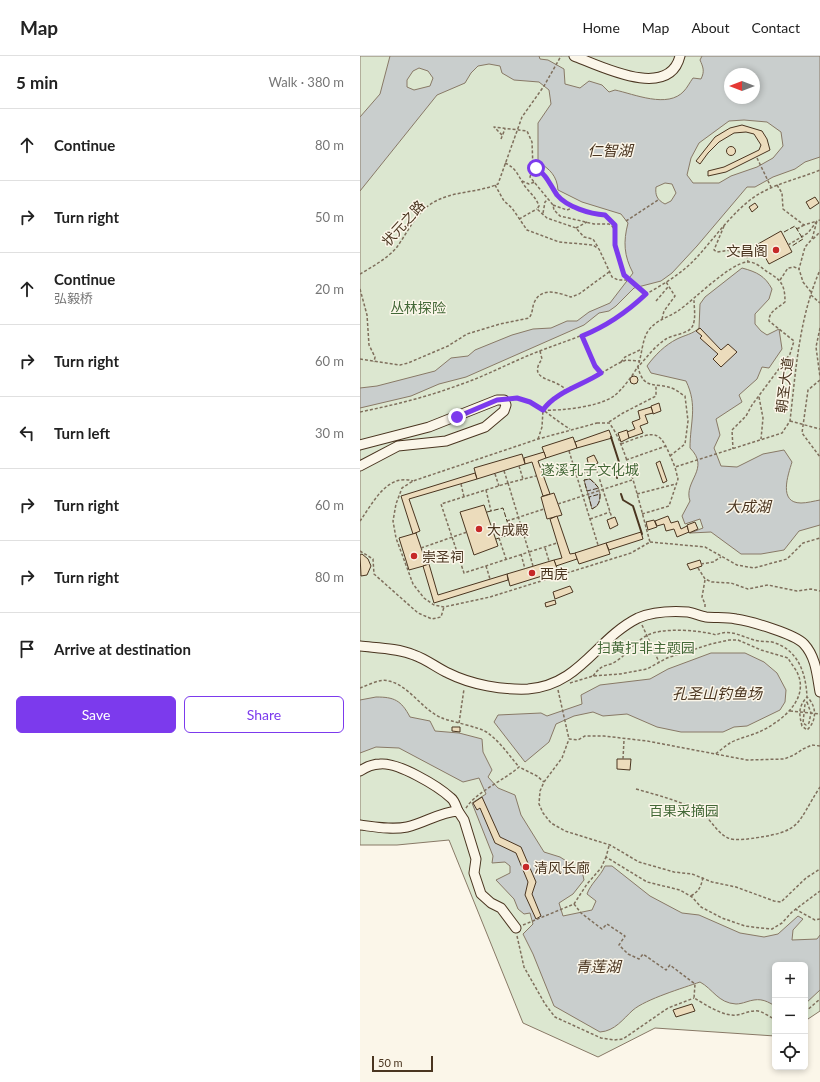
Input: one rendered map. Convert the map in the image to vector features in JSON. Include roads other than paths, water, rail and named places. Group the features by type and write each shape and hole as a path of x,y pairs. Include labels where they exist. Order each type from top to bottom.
{"lane":[{"path":"574,56 628,77 654,79 670,71 679,62 680,56"},
{"path":"360,445 429,427 491,402 504,400 506,405 504,411 485,427 446,441 398,446 360,466"},
{"path":"360,646 394,650 414,655 449,674 491,687 525,689 540,688 556,683 567,677 625,626 639,618 672,612 689,612 705,617 739,619 781,632 803,643 810,653 815,666 820,692"},
{"path":"360,771 369,766 381,764 396,766 427,781 452,799 460,814 476,859 474,873 482,894 491,903 502,908 516,928"},
{"path":"360,825 396,828 409,827 449,812 460,814"}],"water":[{"name":"仁智湖","path":"390,56 539,56 540,59 548,60 564,69 565,84 580,88 589,81 602,85 609,92 615,90 660,100 677,96 685,90 693,78 701,79 703,67 700,60 702,56 820,56 820,157 805,162 795,169 773,177 755,187 747,187 672,273 661,281 634,288 616,306 609,311 599,313 584,325 466,377 439,384 411,396 360,408 360,388 377,386 435,371 451,358 468,356 475,350 512,335 533,329 551,328 567,321 577,321 589,312 610,303 633,273 625,249 625,236 628,223 621,214 582,202 558,190 552,173 538,162 538,123 551,104 549,90 539,82 514,80 502,73 500,66 489,64 478,66 471,73 465,83 437,95 360,191 360,117 380,94","holes":["419,68 428,71 433,78 430,86 414,90 407,87 407,80 413,71","744,120 767,122 781,132 783,146 773,158 757,167 731,176 719,183 693,183 687,175 691,158 699,143 729,121","665,183 672,184 676,193 671,201 665,204 660,201 656,192 656,187"]},
{"name":"大成湖","path":"742,268 760,275 772,289 769,299 755,314 755,324 767,335 779,329 782,349 769,368 762,367 757,379 739,395 742,402 716,419 720,435 714,448 721,466 737,467 763,454 784,450 792,462 786,487 789,498 794,502 801,503 820,500 820,525 799,531 784,550 761,554 741,554 711,532 690,533 703,528 700,519 685,524 682,516 690,501 690,487 698,462 696,455 690,448 693,406 690,390 686,381 651,373 647,366 668,344 694,332 699,328 700,304 705,297"},
{"path":"590,479 600,491 599,502 597,506 592,509 584,480"},
{"name":"孔圣山钓鱼场","path":"711,653 745,653 764,662 777,673 786,690 785,702 780,710 747,726 734,727 723,732 681,732 657,727 627,714 603,716 593,712 574,716 556,724 549,742 525,762 494,722 498,715 541,713 547,716 582,704 581,695 600,685 650,679 668,669"},
{"name":"青莲湖","path":"376,697 392,699 400,703 410,717 430,721 435,731 459,733 482,739 483,752 492,770 488,777 498,788 515,795 521,815 544,852 560,857 582,871 584,880 573,894 559,903 563,916 592,910 596,901 587,894 605,866 612,866 650,896 682,913 699,915 740,933 764,937 778,934 798,916 803,919 793,930 792,940 817,939 820,935 820,990 808,1001 808,962 772,962 772,1004 761,1000 737,1004 730,1003 720,998 700,982 665,994 639,1006 614,1027 600,1032 554,1006 533,954 523,934 533,924 530,913 524,914 518,909 514,899 496,880 510,873 510,866 505,862 492,863 493,856 472,803 486,794 479,778 463,782 399,748 376,747 360,753 360,700"}],"place":[{"name":"文昌阁","path":"776,250"},
{"name":"大成殿","path":"479,529"},
{"name":"崇圣祠","path":"414,556"},
{"name":"西庑","path":"532,573"},
{"name":"清风长廊","path":"526,867"}],"park label":[{"name":"丛林探险","path":"418,307"},
{"name":"遂溪孔子文化城","path":"590,469"},
{"name":"扫黄打非主题园","path":"646,647"},
{"name":"百果采摘园","path":"684,810"}]}
